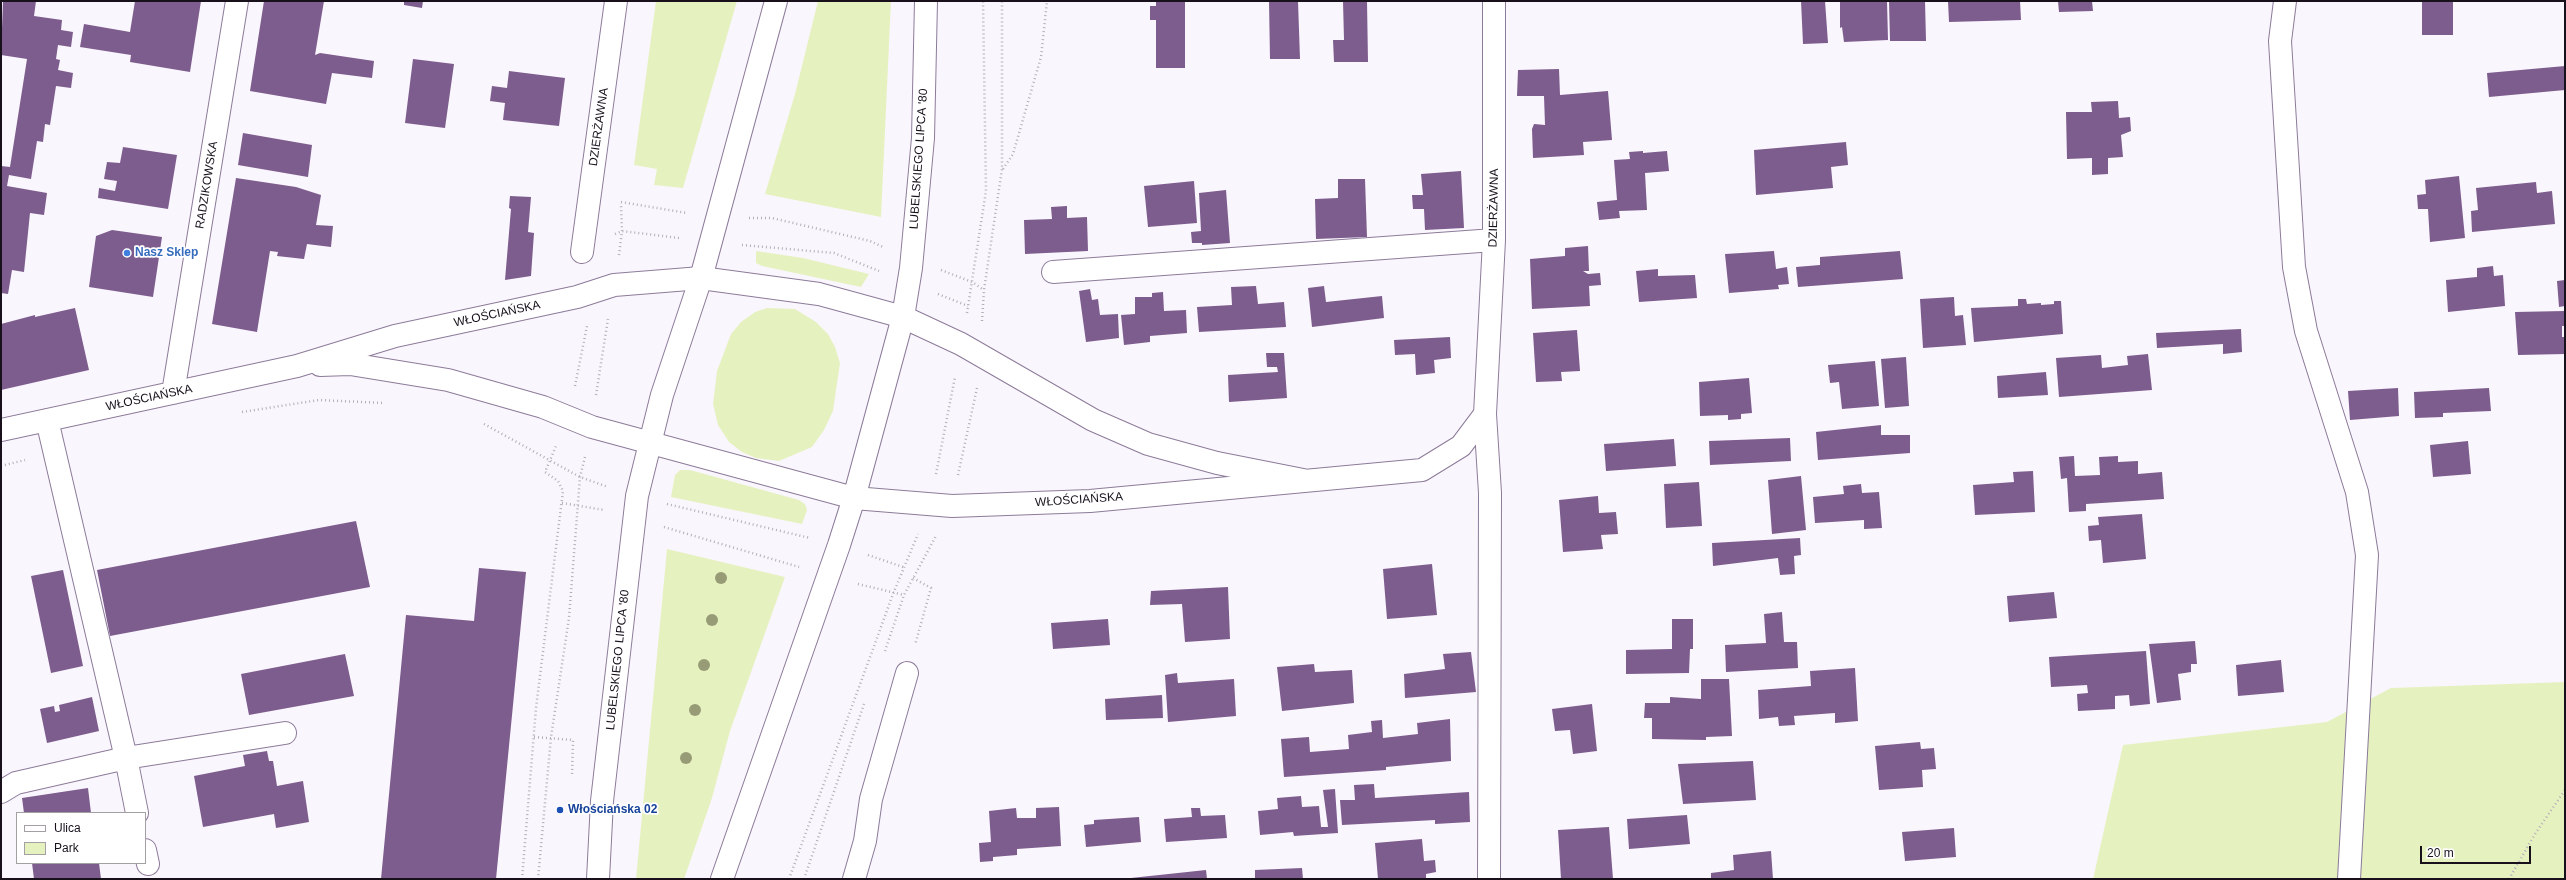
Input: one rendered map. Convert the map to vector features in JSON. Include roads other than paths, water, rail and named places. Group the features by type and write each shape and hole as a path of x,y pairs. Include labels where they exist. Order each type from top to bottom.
{"street":[{"name":"RADZIKOWSKA","path":"173,393 237,1"},
{"name":"DZIERŻAWNA","path":"582,252 616,1"},
{"path":"701,278 776,1"},
{"name":"LUBELSKIEGO LIPCA '80","path":"854,498 903,317 912,258 923,138 926,1"},
{"name":"DZIERŻAWNA","path":"1489,879 1490,493 1485,414 1494,240 1494,1"},
{"path":"2285,1 2280,42 2294,267 2306,331 2357,492 2367,555 2350,879"},
{"path":"1053,272 1494,240"},
{"name":"WŁOŚCIAŃSKA","path":"1,430 297,366 395,336 577,297 614,285 701,278 819,294 903,317 961,344 1093,420 1148,444 1217,463 1303,480"},
{"name":"LUBELSKIEGO LIPCA '80","path":"598,879 602,801 637,496 662,396 701,278"},
{"name":"WŁOŚCIAŃSKA","path":"297,366 350,364 442,378 543,407 592,427 854,498 942,505 1090,500 1422,470 1461,446 1485,414"},
{"path":"47,420 126,758 137,812"},
{"path":"722,879 839,545 854,498"},
{"path":"854,879 865,841 871,799 907,673"},
{"path":"1,792 16,783 126,758 285,733"}],"place":[{"name":"Nasz Sklep","path":"127,253"},
{"name":"Włościańska 02","path":"560,810"}]}
